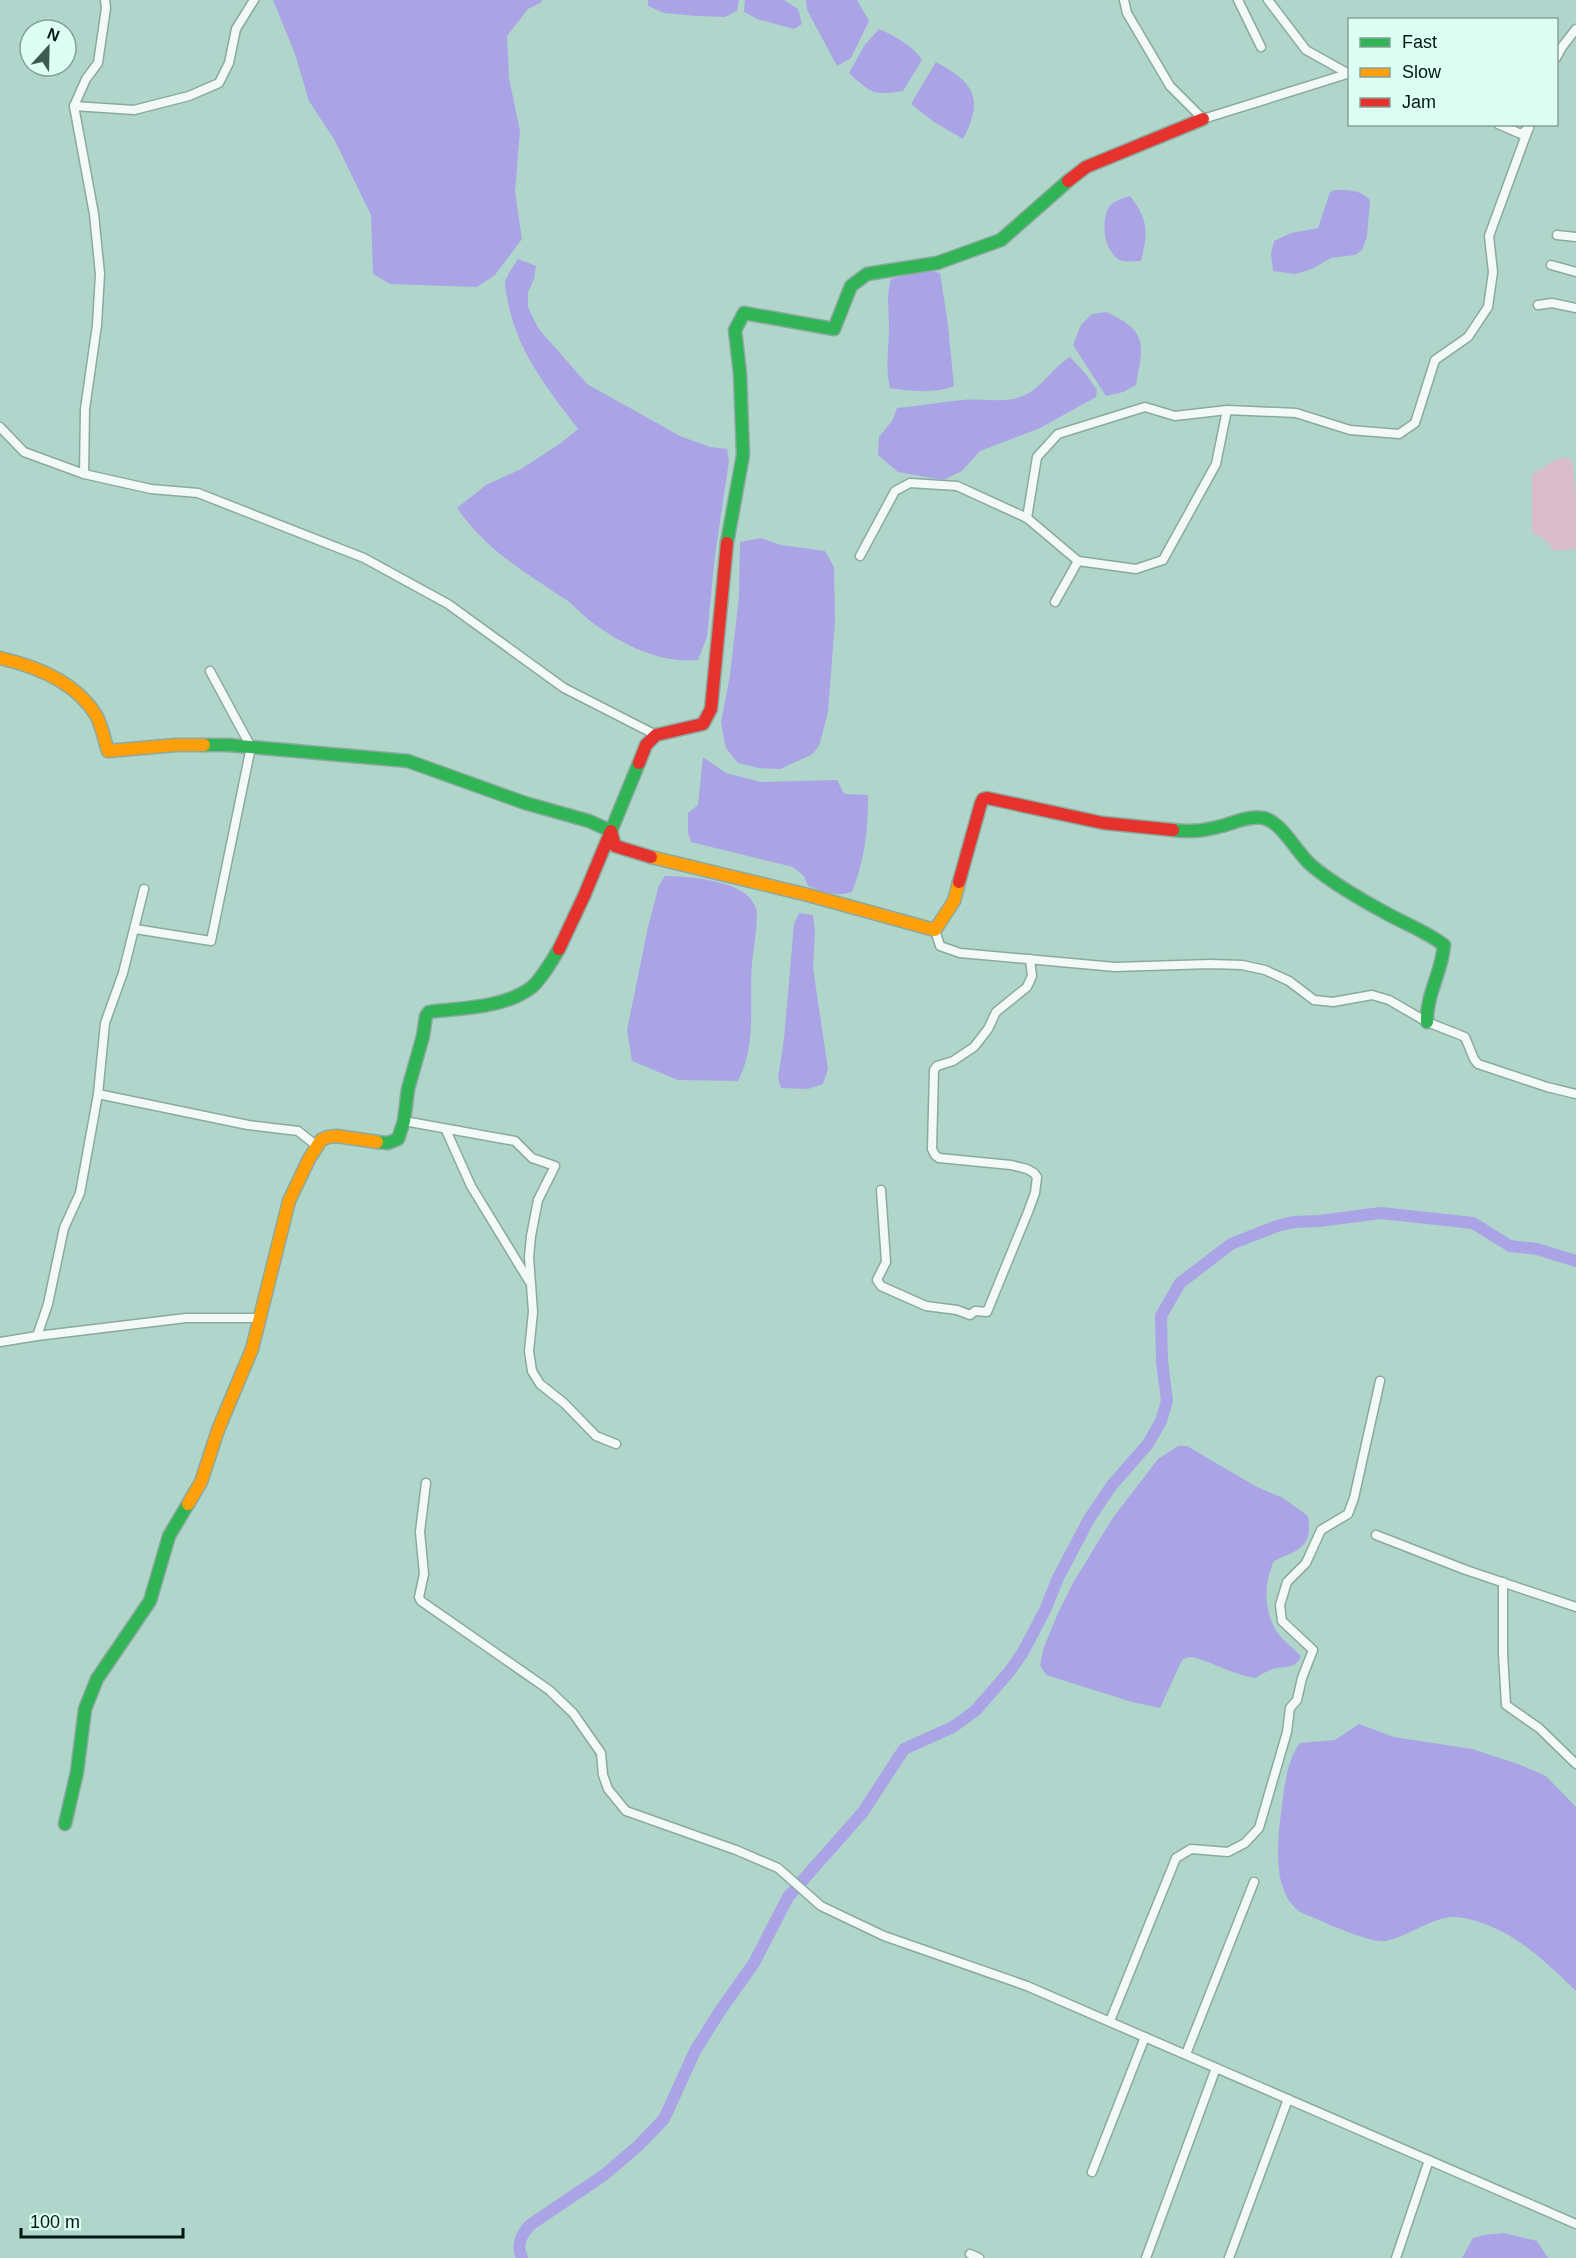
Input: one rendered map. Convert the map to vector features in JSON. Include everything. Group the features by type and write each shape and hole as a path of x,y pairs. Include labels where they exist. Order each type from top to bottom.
{"street":[{"path":"84,474 85,409 97,325 100,274 94,214 74,106 86,79 98,63 106,8 105,0"},
{"path":"74,106 134,110 189,96 219,83 229,63 236,29 254,0"},
{"path":"1124,0 1127,13 1170,86 1203,119"},
{"path":"1238,0 1261,46"},
{"path":"1268,0 1306,50 1348,74"},
{"path":"1558,56 1576,29"},
{"path":"64,1824 77,1772 80,1739 88,1701 97,1679 150,1601 169,1536 201,1482 218,1430 252,1349 289,1201 317,1146 321,1140 337,1136 393,1142 398,1139 404,1121 408,1089 423,1036 426,1016 429,1012 490,1004 521,994 534,987 558,954 646,745 656,735 703,724 711,709 727,542 743,455 740,374 735,330 744,313 834,329 850,286 867,274 937,262 1001,240 1041,203 1086,167 1203,119 1348,74"},
{"path":"1503,126 1521,134 1530,126"},
{"path":"1027,518 1037,457 1058,434 1145,407 1174,416 1227,410 1296,413 1350,430 1399,434 1415,423 1435,360 1468,337 1488,307 1493,272 1489,236 1530,126"},
{"path":"1557,235 1576,237"},
{"path":"1551,265 1576,272"},
{"path":"1538,306 1552,303 1576,308"},
{"path":"860,556 895,491 910,483 957,486 1027,518 1078,561 1136,569 1163,560 1216,464 1227,410"},
{"path":"0,427 24,452 84,474 151,489 198,493 364,558 448,604 564,688 656,735"},
{"path":"1055,602 1078,561"},
{"path":"0,658 16,661 64,682 94,712 108,751 176,745 251,747 408,761 525,803 589,821 611,831"},
{"path":"135,929 211,941 251,747 210,671"},
{"path":"935,930 954,901 983,799 1103,823 1188,832 1216,828 1257,817 1266,818 1275,824 1299,853 1321,873 1385,913 1427,932 1444,945 1443,958 1426,1008 1427,1022"},
{"path":"611,831 615,846 629,852 808,895 935,930"},
{"path":"37,1336 48,1304 64,1228 80,1193 98,1094 105,1023 123,973 144,889"},
{"path":"935,930 940,946 960,952 1115,968 1242,965 1265,970 1289,981 1314,1000 1333,1002 1372,995 1391,1002 1427,1022 1465,1037 1478,1064 1576,1094"},
{"path":"881,1190 886,1262 877,1279 881,1286 926,1306 957,1310 970,1315 975,1311 987,1312 1028,1212 1035,1193 1037,1177 1027,1169 1011,1165 939,1158 934,1155 932,1149 934,1070 937,1066 953,1061 974,1047 988,1029 996,1012 1027,987 1032,976 1030,959"},
{"path":"98,1094 248,1125 298,1131 317,1146"},
{"path":"404,1121 515,1141 532,1158 555,1167 538,1200 530,1257 533,1312 529,1351 532,1371 540,1384 572,1410 596,1436 616,1444"},
{"path":"446,1130 471,1186 531,1285"},
{"path":"0,1342 186,1318 261,1318"},
{"path":"1110,2021 1176,1858 1191,1849 1228,1852 1245,1843 1259,1828 1287,1732 1290,1708 1296,1700 1313,1650 1282,1621 1280,1605 1287,1582 1306,1563 1321,1530 1347,1514 1354,1498 1380,1382"},
{"path":"426,1483 420,1532 424,1574 420,1601 549,1690 573,1713 601,1753 603,1775 608,1789 626,1811 736,1850 778,1868 821,1906 884,1935 1027,1986 1576,2223"},
{"path":"1376,1535 1466,1570 1576,1606"},
{"path":"1503,1582 1506,1705 1539,1728 1576,1764"},
{"path":"1186,2054 1254,1882"},
{"path":"1092,2172 1145,2037"},
{"path":"1146,2258 1216,2067"},
{"path":"1228,2258 1288,2099"},
{"path":"1396,2258 1430,2160"}],"shaded area":[{"path":"273,0 541,0 542,2 528,9 507,36 509,78 520,131 515,192 522,239 495,275 477,287 390,284 373,274 371,215 334,139 309,101 295,54"},
{"path":"648,0 739,0 737,11 725,17 664,13 648,6"},
{"path":"745,0 784,0 798,9 802,24 794,29 757,19 744,12"},
{"path":"806,0 857,0 869,21 851,58 837,66 807,10"},
{"path":"879,29 903,42 922,60 903,91 879,93 873,91 849,73 864,46"},
{"path":"936,62 960,77 972,93 973,113 963,139 934,122 911,104"},
{"path":"1334,190 1358,192 1370,200 1367,237 1362,250 1355,255 1331,258 1312,269 1295,274 1273,271 1271,254 1274,241 1291,233 1318,228 1330,192"},
{"path":"1130,196 1144,220 1146,234 1141,261 1122,261 1116,257 1111,252 1105,237 1105,220 1109,207 1116,201"},
{"path":"518,259 536,266 534,279 528,292 528,307 538,328 587,384 680,436 710,447 727,449 729,461 715,555 707,637 698,660 669,659 654,655 613,637 568,601 493,548 468,523 457,508 486,485 521,469 578,429 537,372 514,325 505,284 508,274"},
{"path":"927,270 940,273 954,386 930,391 890,388 887,365 889,285 891,279"},
{"path":"1106,312 1130,326 1136,333 1140,340 1141,359 1136,385 1123,392 1106,396 1073,345 1081,325 1092,314"},
{"path":"1070,357 1097,390 1096,397 1040,428 980,451 962,471 943,480 898,472 878,455 879,437 892,421 897,408 963,400 1001,400 1023,396 1036,388"},
{"path":"1559,458 1572,459 1576,494 1576,549 1555,551 1543,538 1532,533 1532,474"},
{"path":"761,538 781,545 825,551 834,567 835,621 828,712 819,746 811,755 780,769 759,768 738,763 726,748 721,723 730,675 739,596 740,542"},
{"path":"703,757 726,773 761,782 837,780 844,794 868,795 865,845 852,892 835,894 825,892 808,886 804,876 793,867 691,842 688,832 688,813 698,805"},
{"path":"665,876 697,878 721,883 742,891 756,908 750,1038 748,1053 738,1081 678,1080 632,1061 627,1030 648,927 659,885"},
{"path":"799,913 813,915 815,932 813,968 828,1069 823,1084 808,1089 781,1088 778,1078 784,1039 794,924"},
{"path":"1178,1446 1187,1446 1255,1486 1283,1498 1308,1516 1309,1527 1306,1541 1297,1550 1274,1561 1270,1570 1266,1599 1274,1627 1301,1656 1291,1666 1270,1670 1256,1678 1196,1658 1187,1658 1182,1660 1160,1708 1132,1702 1046,1675 1040,1665 1044,1647 1073,1583 1112,1519 1158,1459"},
{"path":"1359,1724 1394,1737 1472,1749 1518,1764 1546,1776 1576,1807 1576,1991 1523,1944 1485,1924 1450,1917 1393,1939 1378,1941 1356,1935 1300,1912 1290,1902 1280,1877 1278,1847 1284,1789 1292,1757 1300,1743 1335,1740"},
{"path":"1504,2233 1537,2241 1548,2258 1462,2258 1473,2238"}],"waterway":[{"path":"522,2258 519,2249 520,2240 530,2225 604,2175 639,2145 664,2119 695,2051 754,1963 788,1897 863,1812 904,1749 953,1727 975,1711 1010,1671 1023,1652 1089,1519 1112,1485 1148,1444 1161,1421 1167,1401 1162,1361 1161,1316 1180,1283 1231,1244 1277,1226 1294,1222 1381,1213 1473,1223 1510,1246 1537,1249 1576,1261"}],"traffic: fast":[{"path":"727,543 743,455 740,374 735,330 744,313 834,329 851,286 867,274 937,263 1001,240 1068,181"},
{"path":"204,745 228,745 408,761 525,803 589,821 611,831 639,763"},
{"path":"1173,830 1207,829 1258,817 1270,820 1306,860 1328,878 1365,902 1444,945 1429,1002 1427,1022"},
{"path":"377,1142 388,1143 398,1139 404,1121 408,1089 423,1036 426,1016 429,1012 483,1006 521,994 540,979 559,949"},
{"path":"65,1824 77,1772 85,1709 97,1679 150,1601 169,1536 188,1504"}],"traffic: slow":[{"path":"0,658 54,677 77,693 96,715 108,751 204,745"},
{"path":"651,857 808,895 935,930 954,901 959,882"},
{"path":"188,1504 201,1482 218,1430 252,1349 289,1201 309,1159 321,1140 328,1137 337,1136 377,1142"}],"traffic: jam":[{"path":"1068,181 1086,167 1203,119"},
{"path":"639,763 646,745 656,735 703,724 711,709 727,543"},
{"path":"959,882 981,803 987,798 1103,823 1173,830"},
{"path":"559,949 611,831 615,846 651,857"}]}
